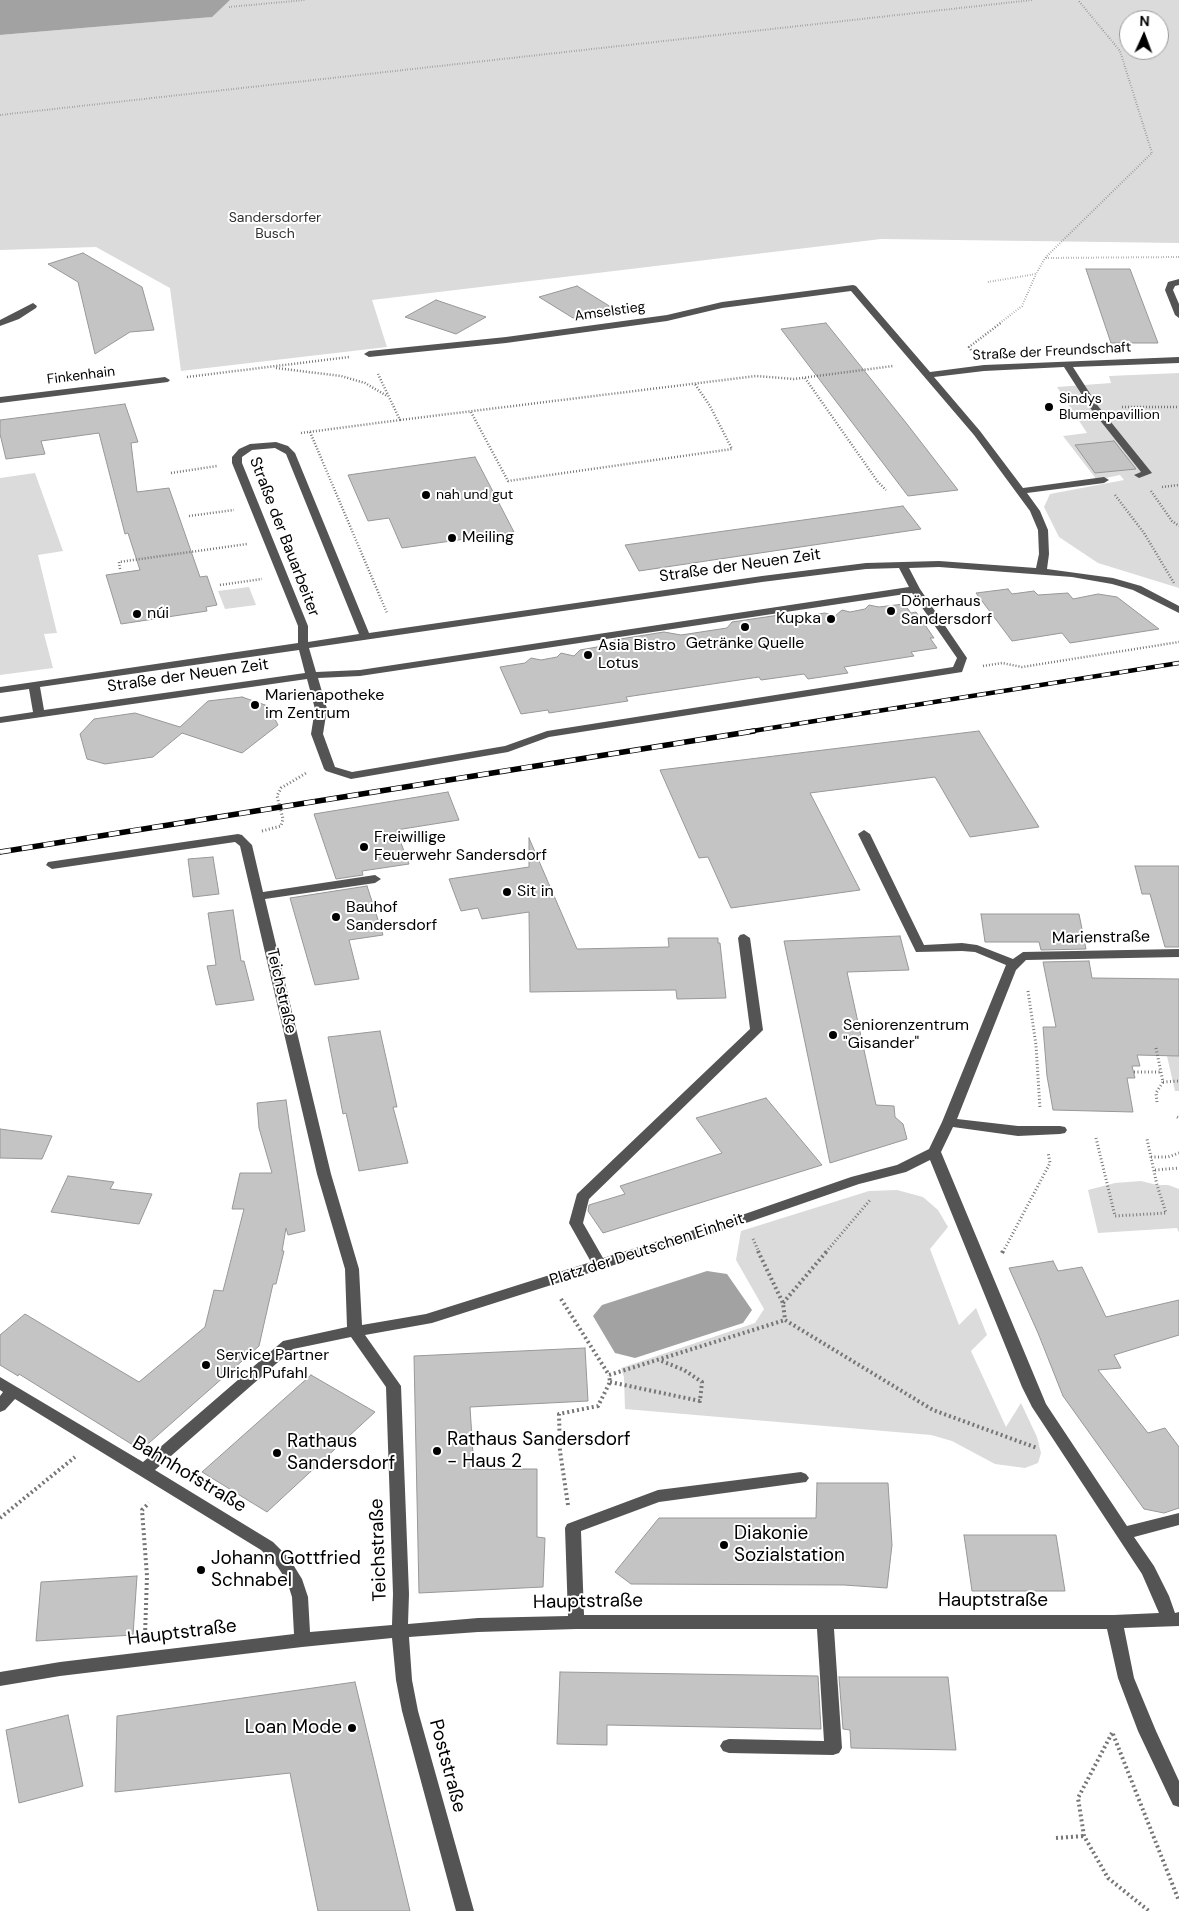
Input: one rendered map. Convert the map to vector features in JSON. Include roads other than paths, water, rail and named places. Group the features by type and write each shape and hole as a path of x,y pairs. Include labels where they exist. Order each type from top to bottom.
{"street":[{"path":"1179,282 1171,284 1169,290 1179,315"},
{"name":"Amselstieg","path":"369,354 506,340 667,318 722,305 852,288 927,375"},
{"path":"0,323 16,317 33,306"},
{"name":"Straße der Freundschaft","path":"927,375 984,368 1179,360"},
{"path":"1067,365 1094,408 1147,473 1139,475"},
{"path":"927,375 976,434 1035,511 1043,530 1044,554 1041,571"},
{"name":"Finkenhain","path":"0,400 165,380"},
{"name":"Straße der Bauarbeiter","path":"303,646 303,626 237,463 237,457 242,451 264,446 285,448 290,453 365,636"},
{"path":"1020,491 1104,480"},
{"path":"303,646 321,709 317,734 330,769 351,776 508,749 547,734 958,670 962,658 915,589 902,564"},
{"name":"Straße der Neuen Zeit","path":"0,690 803,573 902,564 981,566 1041,571 1113,581 1144,591 1177,608"},
{"name":"Straße der Neuen Zeit","path":"0,720 312,675 360,674 915,589"},
{"path":"34,685 39,715"},
{"path":"864,834 920,949 962,948 1019,960"},
{"name":"Teichstraße","path":"52,865 238,838 246,845 324,1174 352,1269 355,1331 393,1386 401,1594 400,1630"},
{"path":"259,896 375,879"},
{"path":"600,1265 576,1223 582,1197 757,1030 744,938"},
{"name":"Marienstraße","path":"1019,960 1179,953"},
{"path":"1019,960 1010,968 934,1152 986,1282 1040,1407 1151,1576 1174,1620"},
{"path":"948,1122 1018,1131 1060,1130"},
{"name":"Platz der Deutschen Einheit","path":"355,1331 427,1319 550,1281 744,1219 856,1180 901,1169 934,1152"},
{"path":"143,1471 288,1345 355,1331"},
{"path":"0,1406 7,1387"},
{"name":"Bahnhofstraße","path":"7,1387 267,1546 283,1562 294,1579 300,1597 302,1640"},
{"path":"576,1622 573,1528 658,1496 801,1478"},
{"path":"1124,1534 1179,1518"},
{"name":"Hauptstraße","path":"0,1679 144,1658 400,1630 576,1622 1114,1622 1174,1620"},
{"path":"729,1746 833,1748 825,1622"},
{"path":"1114,1622 1126,1678 1147,1731 1179,1800"},
{"name":"Poststraße","path":"400,1630 404,1680 410,1711 465,1911"}],"railway":[{"path":"746,732 1179,663"},
{"path":"0,852 754,731"}],"place":[{"name":"Sindys Blumenpavillion","path":"1049,407"},
{"name":"nah und gut","path":"426,495"},
{"name":"Meiling","path":"452,538"},
{"name":"Dönerhaus Sandersdorf","path":"891,611"},
{"name":"núi","path":"137,614"},
{"name":"Kupka","path":"831,619"},
{"name":"Getränke Quelle","path":"745,627"},
{"name":"Asia Bistro Lotus","path":"588,655"},
{"name":"Marienapotheke im Zentrum","path":"255,705"},
{"name":"Freiwillige Feuerwehr Sandersdorf","path":"364,847"},
{"name":"Sit in","path":"507,892"},
{"name":"Bauhof Sandersdorf","path":"336,917"},
{"name":"Seniorenzentrum \"Gisander\"","path":"833,1035"},
{"name":"Service Partner Ulrich Pufahl","path":"206,1365"},
{"name":"Rathaus Sandersdorf - Haus 2","path":"437,1451"},
{"name":"Rathaus Sandersdorf","path":"277,1453"},
{"name":"Diakonie Sozialstation","path":"724,1545"},
{"name":"Johann Gottfried Schnabel","path":"201,1570"},
{"name":"Loan Mode","path":"352,1728"}],"park label":[{"name":"Sandersdorfer Busch","path":"275,226"}]}
